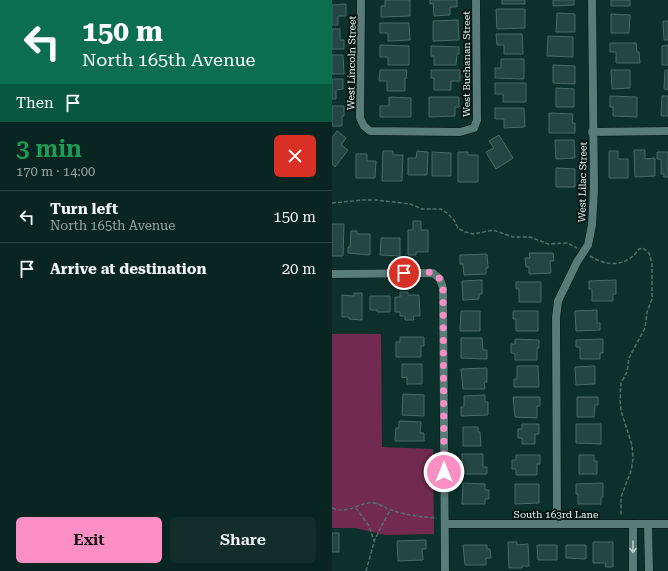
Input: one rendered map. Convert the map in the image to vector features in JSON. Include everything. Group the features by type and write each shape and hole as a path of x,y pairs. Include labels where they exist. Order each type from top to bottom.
{"street":[{"name":"West Lincoln Street","path":"362,0 360,118 364,126 370,131 460,132 474,128"},
{"name":"West Buchanan Street","path":"474,128 477,120 476,0"},
{"name":"West Lilac Street","path":"557,523 556,318 558,301 577,262 588,245 592,225 594,189 592,132 592,0"},
{"path":"592,132 668,131"},
{"path":"332,274 433,272 440,279 443,288 445,571"},
{"name":"South 163rd Lane","path":"445,521 668,524"},
{"path":"633,524 633,571"},
{"path":"648,524 648,571"}],"path":[{"path":"332,508 341,511 356,508 368,503 375,503 390,510 417,517 445,521"},
{"path":"356,508 369,526 374,541"},
{"path":"366,571 374,541 390,510"}],"shaded area":[{"path":"332,334 381,334 382,447 433,449 434,534 385,535 355,528 332,528"}],"building":[{"path":"385,0 410,0 410,16 381,17 381,6 385,6"},
{"path":"430,0 457,0 457,7 450,7 450,15 434,16 433,3 430,4"},
{"path":"502,0 525,0 525,4 502,4"},
{"path":"553,0 574,0 574,5 553,6"},
{"path":"611,0 630,0 630,6 611,6"},
{"path":"346,4 346,16 338,16 338,25 332,25 332,5"},
{"path":"496,9 525,9 525,28 497,29"},
{"path":"557,13 575,14 575,32 556,32"},
{"path":"611,14 630,15 629,33 611,33"},
{"path":"458,20 459,40 433,41 433,21"},
{"path":"663,21 668,21 668,40 664,40"},
{"path":"380,23 409,23 410,40 388,41 388,33 380,33"},
{"path":"332,29 340,29 340,40 344,40 344,49 332,49"},
{"path":"496,34 522,34 523,54 504,54 504,45 497,45"},
{"path":"548,36 573,37 573,57 547,56"},
{"path":"610,43 636,43 640,63 616,63 616,52 610,52"},
{"path":"380,45 409,46 409,65 388,65 388,57 380,57"},
{"path":"668,45 668,65 662,65 662,46"},
{"path":"431,46 459,47 456,65 434,65 434,56 431,56"},
{"path":"332,55 343,55 344,74 332,74"},
{"path":"501,59 524,59 524,79 495,78 495,68 501,68"},
{"path":"553,65 575,66 575,84 553,83"},
{"path":"380,70 407,70 406,79 405,78 405,91 387,91 387,81 379,81"},
{"path":"431,70 460,70 460,81 451,81 451,90 434,90 434,78 431,78"},
{"path":"611,70 630,70 630,88 612,89"},
{"path":"665,70 668,70 668,90 664,89"},
{"path":"332,79 343,79 343,89 336,90 336,99 332,99"},
{"path":"495,83 526,83 526,102 503,102 503,94 495,94"},
{"path":"556,88 574,89 574,107 556,107"},
{"path":"610,96 637,97 637,117 613,116 613,107 610,107"},
{"path":"662,96 668,96 668,116 661,116"},
{"path":"389,97 411,98 411,117 380,117 380,106 389,106"},
{"path":"429,97 459,97 459,107 455,107 455,116 429,117"},
{"path":"332,106 344,106 342,126 332,126"},
{"path":"495,108 524,108 525,127 504,128 504,119 495,119"},
{"path":"549,113 573,114 572,123 575,123 575,133 549,133"},
{"path":"337,131 346,138 341,145 348,150 335,167 332,164 332,138"},
{"path":"499,135 513,158 496,169 486,152 494,148 489,141"},
{"path":"555,140 574,140 575,158 556,159"},
{"path":"634,150 645,150 645,159 655,158 655,176 635,177"},
{"path":"383,151 393,151 393,155 403,155 402,181 382,181"},
{"path":"417,151 428,152 427,175 408,175 408,158 416,158"},
{"path":"609,151 618,151 618,159 628,159 628,178 609,178"},
{"path":"432,152 451,153 451,176 432,176"},
{"path":"458,152 468,152 468,155 478,155 478,182 458,182"},
{"path":"657,152 668,152 668,177 664,177 664,174 661,174 661,159 657,159"},
{"path":"356,154 367,154 367,161 376,161 375,178 356,178"},
{"path":"556,168 575,169 575,187 556,187"},
{"path":"413,221 421,221 421,230 428,230 428,252 416,252 416,255 408,255 408,230 413,230"},
{"path":"332,224 344,224 343,256 332,256"},
{"path":"351,231 357,231 357,234 370,234 370,255 348,253"},
{"path":"381,238 400,238 400,256 380,255"},
{"path":"529,253 553,253 554,261 550,261 551,273 529,274 529,267 526,267 525,258 530,258"},
{"path":"487,254 488,268 486,268 486,274 464,275 463,264 460,264 460,255"},
{"path":"482,280 482,294 479,294 479,299 463,300 462,281"},
{"path":"616,280 616,294 613,294 613,301 592,301 592,289 589,289 589,281"},
{"path":"516,282 541,282 541,302 519,302 519,289 516,289"},
{"path":"400,292 408,292 408,295 419,295 420,316 413,316 414,320 405,320 405,316 400,316 400,312 395,312 395,297 400,297"},
{"path":"354,293 362,293 362,320 342,317 342,295 354,296"},
{"path":"370,296 390,296 390,312 377,312 377,310 370,310"},
{"path":"597,310 597,323 600,323 600,330 576,331 575,311"},
{"path":"461,311 480,311 480,331 460,331"},
{"path":"513,311 538,311 538,331 516,331 516,319 513,319"},
{"path":"400,337 424,337 424,346 421,346 421,357 396,357 396,342 400,342"},
{"path":"461,338 482,338 483,350 487,350 487,359 461,358"},
{"path":"515,339 539,340 537,360 515,360 515,354 511,353 511,344 515,344"},
{"path":"603,339 603,353 600,353 600,359 580,359 580,347 576,347 576,340"},
{"path":"402,364 422,364 422,384 407,384 407,377 402,378"},
{"path":"517,366 538,366 539,387 514,387 514,379 517,379"},
{"path":"595,366 595,384 576,385 575,367"},
{"path":"487,368 487,382 484,382 485,389 463,389 461,369"},
{"path":"403,394 424,395 424,416 402,415"},
{"path":"485,395 485,402 488,402 488,415 461,416 461,407 464,407 464,396"},
{"path":"513,397 540,397 540,406 537,406 537,418 515,417"},
{"path":"577,397 598,397 598,405 595,405 594,417 577,417"},
{"path":"399,421 421,422 420,433 424,433 424,441 395,441 396,428 399,428"},
{"path":"522,424 539,424 539,434 535,434 535,444 522,444 522,438 518,438 518,429 522,429"},
{"path":"576,424 601,424 601,444 576,443"},
{"path":"463,427 478,427 481,446 463,446"},
{"path":"462,454 483,454 483,467 487,467 487,474 462,474"},
{"path":"516,455 540,455 540,464 537,464 537,475 516,475 516,469 512,469 512,460 516,460"},
{"path":"579,455 594,455 594,461 597,461 597,474 579,474"},
{"path":"463,483 485,484 485,490 489,490 489,499 485,499 485,504 462,504"},
{"path":"603,483 603,497 601,498 601,504 578,504 576,484"},
{"path":"515,484 539,484 539,503 515,504"},
{"path":"332,533 339,533 339,552 332,552"},
{"path":"426,540 426,549 422,549 423,560 398,561 397,541"},
{"path":"508,542 517,542 517,545 528,544 529,566 522,566 522,568 509,568"},
{"path":"593,542 613,542 613,567 605,567 606,563 593,563"},
{"path":"463,545 487,545 487,549 490,549 491,558 486,558 486,565 465,565"},
{"path":"537,545 557,545 557,560 538,560"},
{"path":"566,545 586,545 586,559 566,558"}],"route":[{"path":"404,273 433,272 440,279 443,288 444,472"}]}
